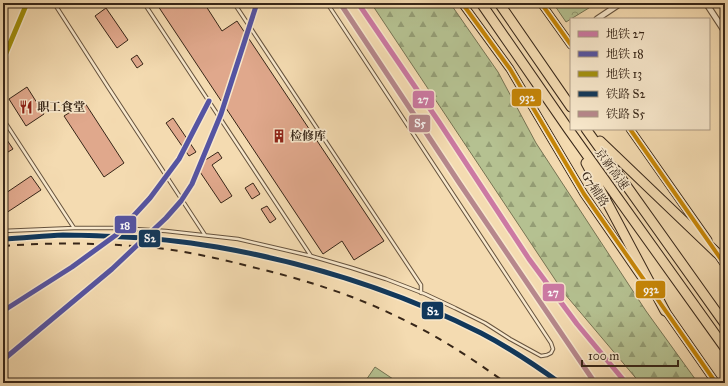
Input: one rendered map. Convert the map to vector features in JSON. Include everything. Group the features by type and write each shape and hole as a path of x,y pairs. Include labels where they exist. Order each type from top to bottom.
{"highway":[{"name":"京新高速","path":"481,3 569,130 725,348"},
{"path":"499,3 570,106"},
{"path":"569,130 665,311"},
{"path":"588,130 717,253"},
{"name":"京新高速","path":"588,130 725,324"}],"street":[{"name":"G7辅路","path":"462,3 510,69 584,194 716,383"},
{"path":"541,3 569,37"},
{"path":"598,18 621,3"},
{"path":"706,3 725,32"},
{"path":"631,130 725,265"}],"lane":[{"path":"54,3 205,235"},
{"path":"144,3 311,256"},
{"path":"234,3 422,285 421,293"},
{"path":"3,231 118,228 166,231 238,239 311,256 386,279 455,308 479,320 541,356 551,353 553,348 551,343 327,3"},
{"path":"3,119 74,228"}],"green space":[{"path":"371,3 450,3 498,72 536,143 646,311 698,383 640,383 564,293"},
{"path":"553,3 597,3 573,18 570,18 566,22"},
{"path":"375,367 399,383 364,383"}],"building":[{"name":"检修库","path":"156,3 204,3 222,31 237,21 384,241 354,260 342,241 323,254"},
{"path":"106,8 128,40 117,48 95,16"},
{"path":"137,55 143,64 137,68 131,59"},
{"name":"职工食堂","path":"27,87 44,114 26,126 9,99"},
{"path":"85,103 124,163 104,177 64,116"},
{"path":"173,118 196,152 189,156 166,123"},
{"path":"3,134 13,149 3,155"},
{"path":"218,152 222,158 212,165 232,196 221,203 196,166"},
{"path":"31,176 41,190 3,215 3,195"},
{"path":"253,183 260,194 252,199 245,188"},
{"path":"267,206 276,219 270,223 261,209"}],"railway":[{"path":"3,246 80,244 157,248 238,263 319,285 372,305 419,328 445,342 506,383"}],"metro line":[{"name":"13","path":"3,60 27,3"},
{"name":"18","path":"3,360 112,269 166,218 181,201 192,184 221,114 257,3"},
{"name":"27","path":"358,3 439,122 529,259 577,324 626,383"},
{"name":"18","path":"3,311 72,267 116,235 150,198 179,159 209,101"}],"rail line":[{"name":"S5","path":"340,3 460,184 595,383"},
{"name":"S2","path":"3,239 63,235 147,238 217,247 285,261 352,280 418,304 450,318 501,344 560,383"}],"transit line":[{"name":"932","path":"462,3 510,69 584,194 716,383"},
{"name":"932","path":"541,3 570,44"},
{"name":"932","path":"631,130 725,265"}],"place":[{"name":"职工食堂","path":"26,107"},
{"name":"检修库","path":"279,136"}]}
